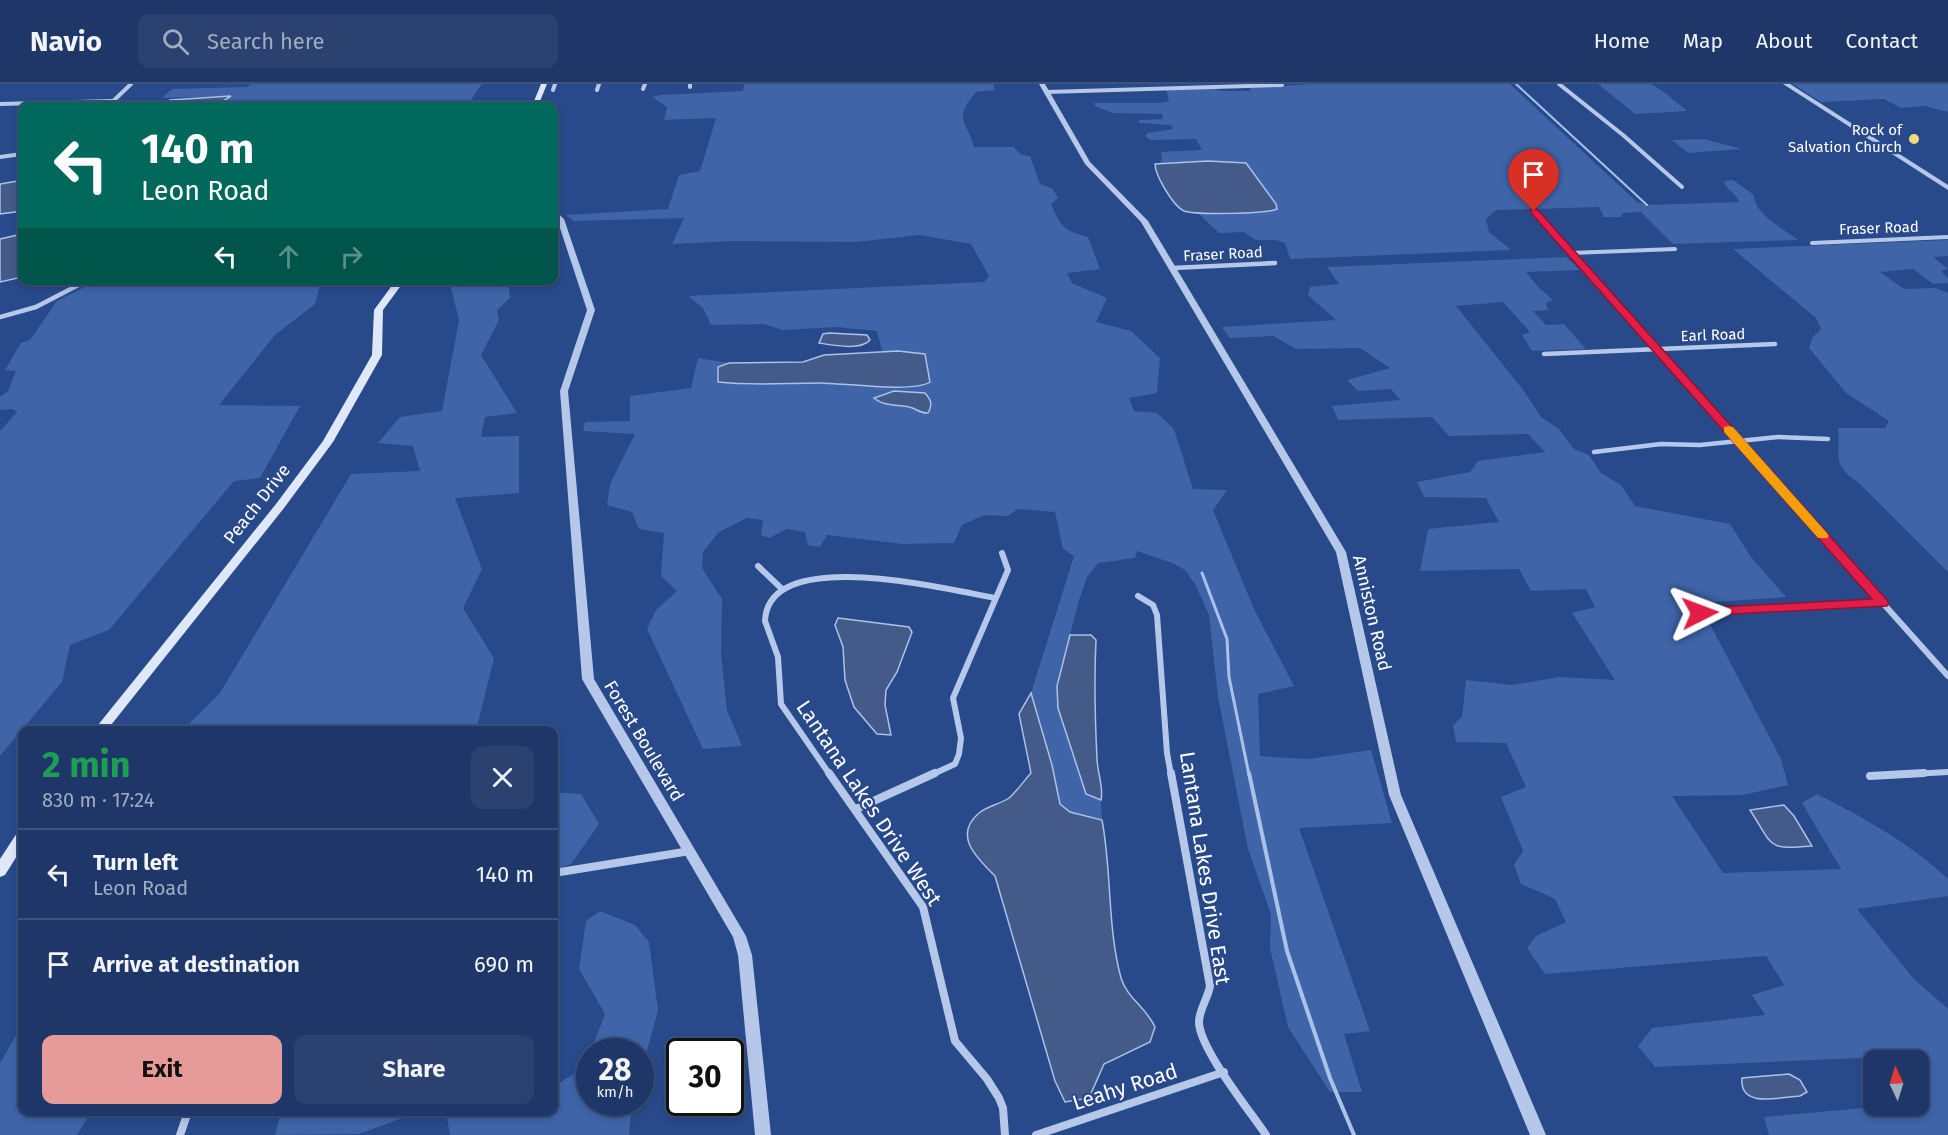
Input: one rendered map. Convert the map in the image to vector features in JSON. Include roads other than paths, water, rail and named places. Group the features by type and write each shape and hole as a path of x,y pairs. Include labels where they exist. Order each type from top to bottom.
{"main road":[{"path":"537,102 544,84"},
{"name":"Peach Drive","path":"103,726 253,540 328,442 377,355 379,310 397,285"},
{"path":"0,871 18,843"}],"street":[{"path":"75,102 113,101 131,84"},
{"path":"553,90 555,84"},
{"path":"597,90 599,84"},
{"path":"1559,84 1623,135 1682,188"},
{"path":"1786,84 1948,188"},
{"path":"1044,88 1282,85"},
{"name":"Anniston Road","path":"1044,88 1087,164 1144,220 1341,552 1395,795 1538,1135"},
{"path":"0,104 18,104"},
{"path":"0,158 18,155"},
{"path":"1534,211 1948,676"},
{"name":"Forest Boulevard","path":"558,222 591,310 564,392 588,679 739,936 745,955 763,1135"},
{"name":"Fraser Road","path":"1812,243 1948,237"},
{"path":"1571,253 1676,249"},
{"name":"Fraser Road","path":"1173,268 1275,264"},
{"path":"0,317 36,307 78,285"},
{"name":"Earl Road","path":"1544,354 1775,345"},
{"path":"1594,452 1661,444 1700,445 1778,437 1828,439"},
{"path":"856,809 955,764 963,749 952,709 953,698 1008,570 1002,553"},
{"path":"758,566 782,589 803,580 829,576 901,582 995,598"},
{"name":"Lantana Lakes Drive West","path":"782,589 770,601 765,615 765,624 780,662 778,691 781,704 923,907 955,1041 987,1079 999,1098 1003,1108 1005,1135"},
{"name":"Lantana Lakes Drive East","path":"1138,596 1153,604 1157,615 1167,753 1210,986 1209,999 1199,1018 1200,1028 1224,1072 1266,1135"},
{"path":"1700,613 1883,603"},
{"path":"1870,776 1948,772"},
{"path":"558,872 691,851"},
{"name":"Leahy Road","path":"1036,1135 1224,1072"},
{"path":"180,1135 187,1116"}],"waterway":[{"path":"1516,84 1647,205"},
{"path":"1202,573 1227,639 1229,677 1249,775"},
{"path":"1249,773 1287,951 1330,1078 1354,1135"}],"place":[{"name":"Rock of Salvation Church","path":"1914,139"}]}
